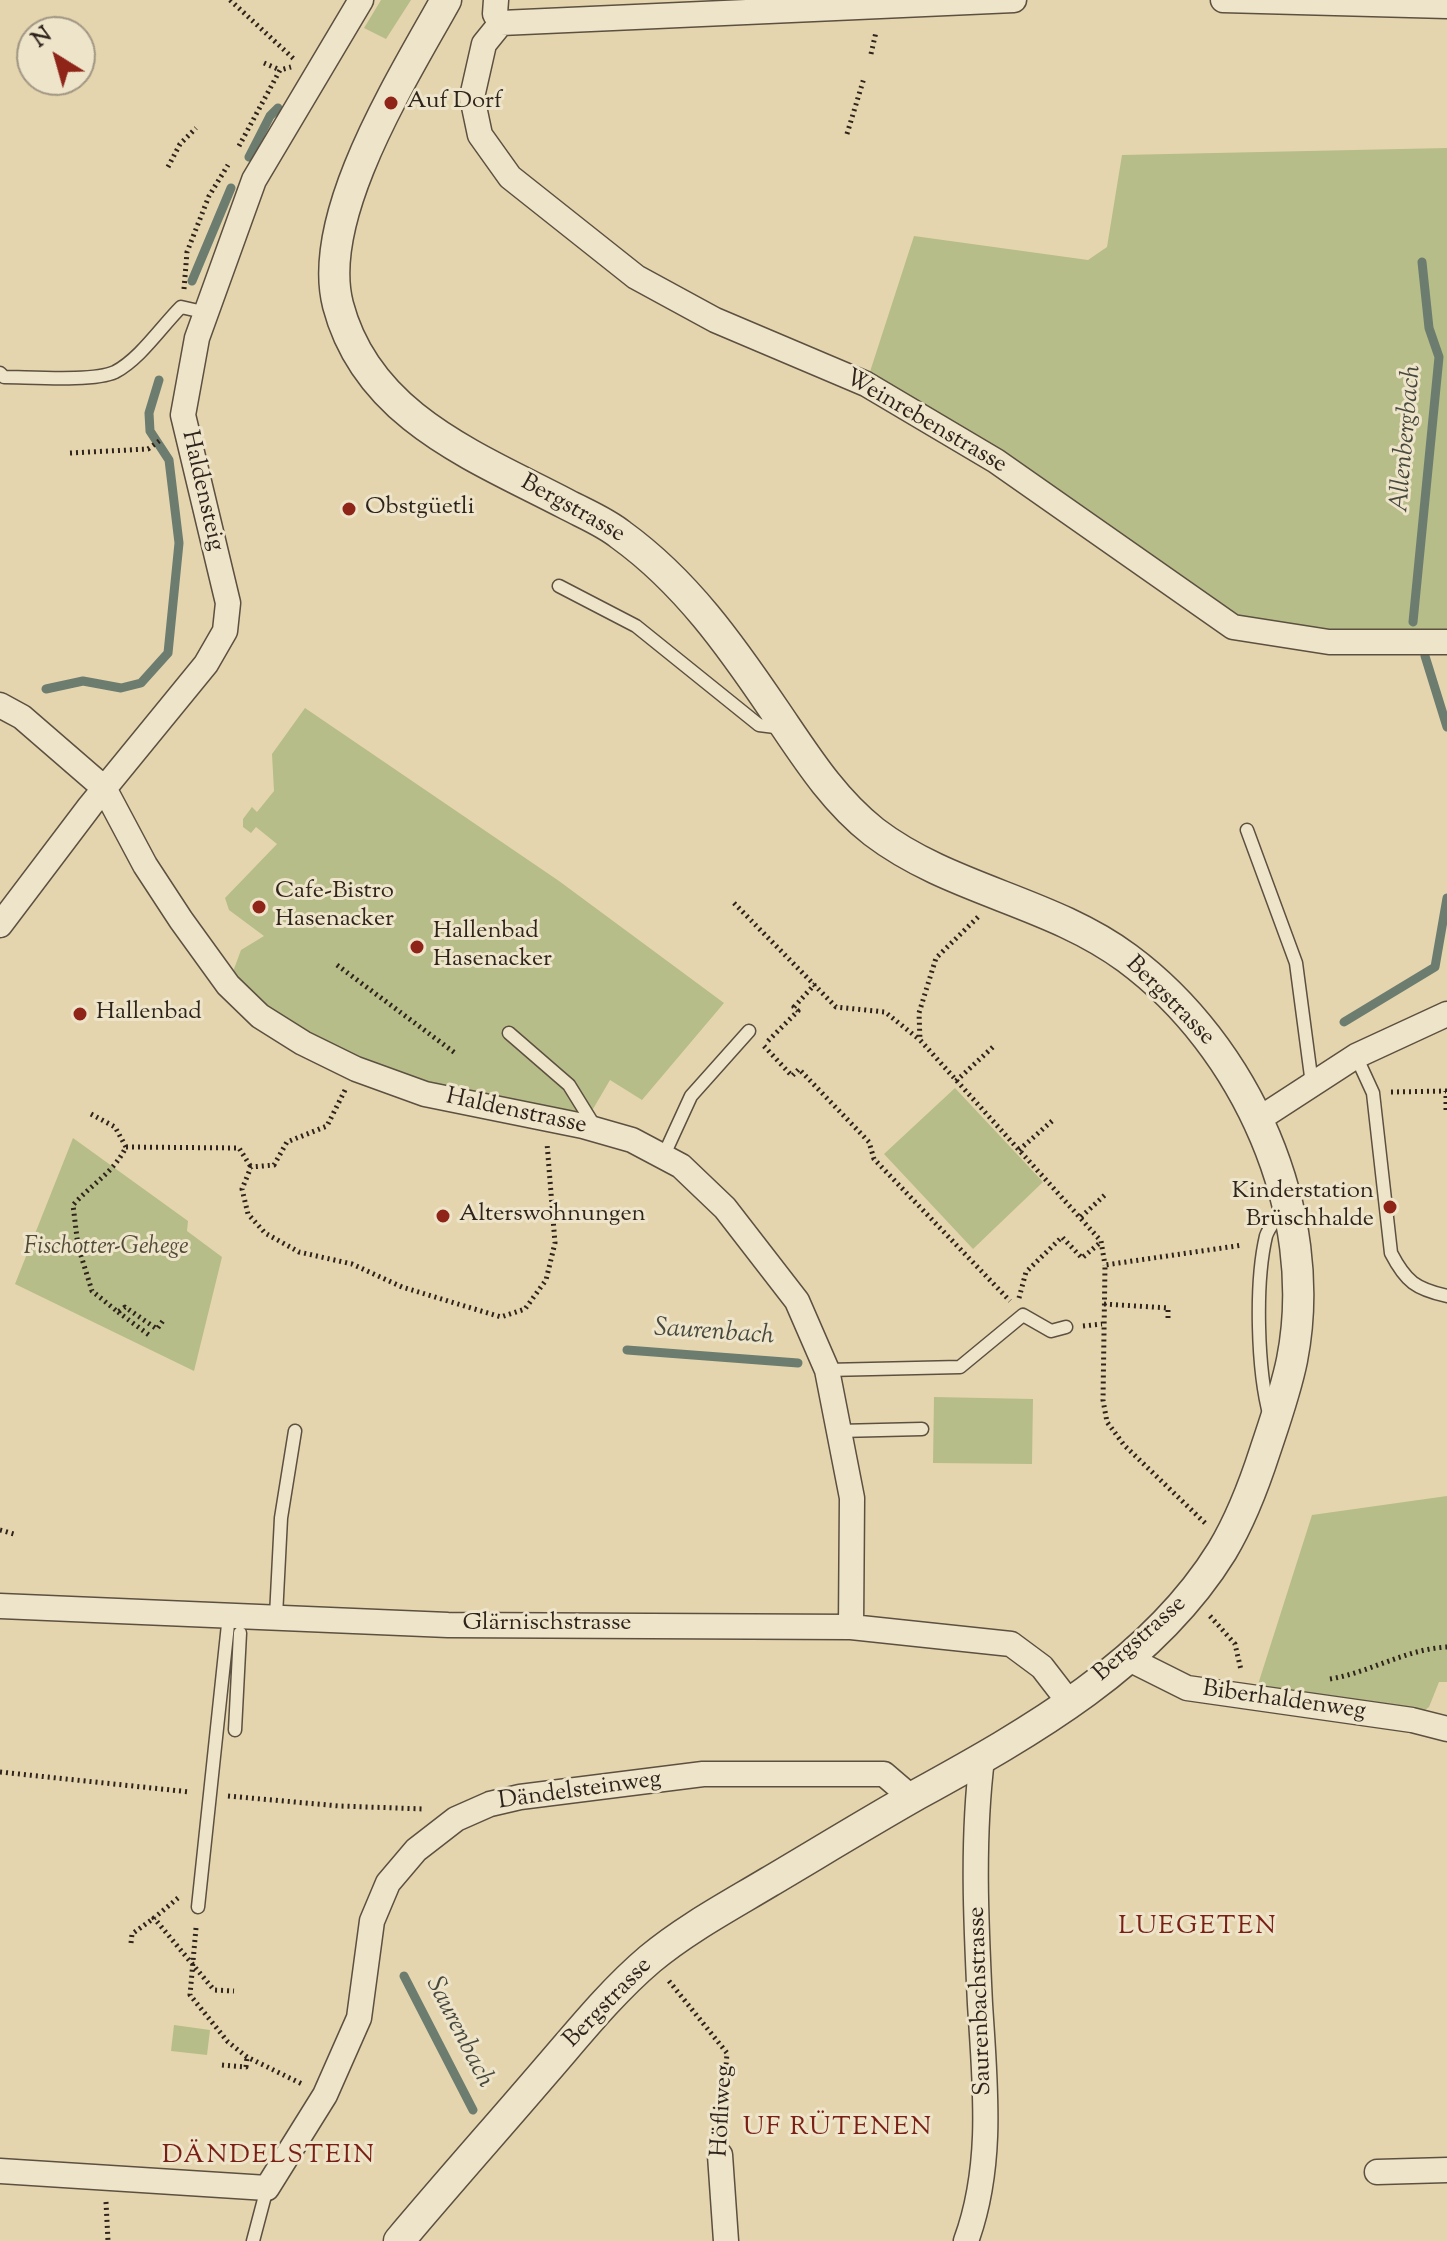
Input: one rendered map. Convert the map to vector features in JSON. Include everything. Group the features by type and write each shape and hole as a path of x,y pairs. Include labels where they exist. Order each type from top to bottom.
{"street":[{"name":"Haldensteig","path":"0,925 104,788 206,664 225,631 228,603 183,415 203,312 254,180 361,0"},
{"name":"Bergstrasse","path":"399,2241 589,2021 651,1959 722,1910 982,1759 1069,1702 1127,1658 1197,1588 1226,1545 1255,1482 1292,1359 1297,1303 1286,1203 1259,1119 1213,1044 1130,961 1070,921 932,866 877,835 830,792 736,653 681,584 616,530 450,443 394,404 356,356 336,298 335,246 371,143 446,0"},
{"path":"498,11 1014,0"},
{"path":"1223,0 1447,6"},
{"name":"Weinrebenstrasse","path":"498,11 484,44 472,97 480,135 510,177 636,277 715,320 866,384 996,461 1233,627 1329,642 1447,642"},
{"name":"Haldenstrasse","path":"0,705 22,717 104,788 145,865 228,985 260,1016 303,1043 356,1069 425,1094 545,1118 632,1140 681,1166 725,1208 797,1301 827,1370 852,1498 851,1627"},
{"path":"1259,1119 1356,1056 1447,1014"},
{"name":"Glärnischstrasse","path":"0,1606 234,1624 276,1616 448,1625 851,1627 1011,1644 1042,1667 1069,1702"},
{"name":"Biberhaldenweg","path":"1127,1658 1187,1688 1412,1720 1447,1729"},
{"name":"Saurenbachstrasse","path":"966,2241 977,2212 987,2128 979,1980 976,1807 982,1759"},
{"name":"Dändelsteinweg","path":"267,2188 325,2095 359,2018 372,1921 388,1883 416,1850 456,1819 490,1804 520,1797 703,1774 884,1774 912,1798"},
{"name":"Höfliweg","path":"720,2155 726,2241"},
{"path":"1377,2172 1447,2170"},
{"path":"0,2171 267,2188"}],"lane":[{"path":"0,373 4,377 54,378 113,373 131,360 181,307 203,312"},
{"path":"559,586 636,626 759,725 787,729"},
{"path":"1247,830 1296,963 1312,1085"},
{"path":"663,1157 691,1096 749,1031"},
{"path":"509,1033 569,1085 597,1130"},
{"path":"1356,1056 1373,1093 1391,1253 1399,1268 1419,1290 1447,1296"},
{"path":"827,1370 960,1367 1023,1315 1051,1331 1066,1327"},
{"path":"839,1431 922,1429"},
{"path":"276,1616 281,1518 295,1431"},
{"path":"234,1624 235,1730"},
{"path":"198,1907 234,1624"},
{"path":"253,2241 267,2188"}],"path":[{"path":"230,0 314,76"},
{"path":"264,63 280,70"},
{"path":"847,134 864,78"},
{"path":"168,167 180,144 196,128"},
{"path":"70,453 148,449 163,438"},
{"path":"734,903 836,1007 885,1012 920,1040 1101,1241 1105,1265 1103,1400 1107,1422 1144,1466 1196,1518 1209,1525"},
{"path":"920,1040 919,1013 936,958 968,930 984,905"},
{"path":"337,965 455,1053"},
{"path":"764,1046 798,1011 794,1007 815,984"},
{"path":"749,1031 792,1076 799,1069 869,1142 874,1159 1000,1291"},
{"path":"956,1081 994,1046"},
{"path":"251,1167 274,1165 287,1142 327,1126 356,1069"},
{"path":"1408,1091 1446,1091 1446,1111"},
{"path":"91,1114 115,1127 126,1147"},
{"path":"251,1167 242,1189 248,1214 265,1233 299,1252 352,1264 402,1287 501,1317 525,1309 546,1280 555,1243 545,1118"},
{"path":"1019,1150 1052,1121"},
{"path":"126,1147 239,1148 251,1167"},
{"path":"126,1147 115,1169 91,1185 73,1205 78,1246 92,1291 149,1335"},
{"path":"1081,1217 1107,1193"},
{"path":"1023,1315 1016,1308 1026,1272 1062,1237 1082,1258 1101,1241"},
{"path":"1105,1265 1246,1245"},
{"path":"1104,1304 1168,1308 1168,1318"},
{"path":"118,1312 125,1307 157,1329 165,1318"},
{"path":"1084,1326 1102,1324"},
{"path":"0,1530 14,1534"},
{"path":"1210,1616 1235,1644 1241,1667 1234,1695"},
{"path":"1315,1682 1377,1669 1420,1648 1447,1647"},
{"path":"131,1943 132,1934 201,1880"},
{"path":"198,1907 190,1995 228,2042 247,2057 325,2095"},
{"path":"154,1918 214,1990 234,1991"},
{"name":"Höfliweg","path":"651,1959 727,2053 720,2155"},
{"path":"222,2065 246,2067 247,2057"},
{"path":"105,2178 108,2241"}],"green space":[{"path":"381,0 411,0 386,39 364,28"},
{"path":"1447,148 1447,642 1233,627 866,384 914,236 1088,260 1107,247 1122,155"},
{"path":"305,708 559,881 724,1003 642,1100 610,1080 583,1126 370,1075 228,985 241,950 264,936 229,910 225,898 277,844 256,827 251,833 243,827 243,819 252,807 257,812 274,791 272,754"},
{"path":"955,1088 1043,1182 973,1249 884,1154"},
{"name":"Fischotter-Gehege","path":"73,1138 188,1221 187,1231 222,1257 194,1371 15,1284"},
{"path":"934,1397 1033,1399 1032,1464 933,1463"},
{"path":"1447,1496 1447,1682 1439,1682 1429,1707 1412,1720 1254,1697 1312,1515"},
{"path":"174,2025 210,2030 207,2055 171,2051"}],"waterway":[{"path":"249,157 270,116 278,108"},
{"path":"192,281 231,188"},
{"name":"Allenbergbach","path":"1413,622 1439,357 1429,328 1422,262"},
{"path":"46,689 83,681 121,688 141,683 168,653 179,543 169,460 150,431 149,413 159,380"},
{"name":"Allenbergbach","path":"1425,656 1447,727"},
{"name":"Saurenbach","path":"1344,1022 1435,967 1447,898"},
{"name":"Saurenbach","path":"627,1350 798,1363"},
{"name":"Saurenbach","path":"404,1976 473,2110"}],"place":[{"name":"Auf Dorf","path":"391,103"},
{"name":"Obstgüetli","path":"349,509"},
{"name":"Cafe-Bistro Hasenacker","path":"259,907"},
{"name":"Hallenbad Hasenacker","path":"417,947"},
{"name":"Hallenbad","path":"80,1014"},
{"name":"Kinderstation Brüschhalde","path":"1390,1207"},
{"name":"Alterswohnungen","path":"443,1216"}],"district":[{"name":"LUEGETEN","path":"1198,1929"},
{"name":"UF RÜTENEN","path":"838,2130"},
{"name":"DÄNDELSTEIN","path":"269,2158"}]}
